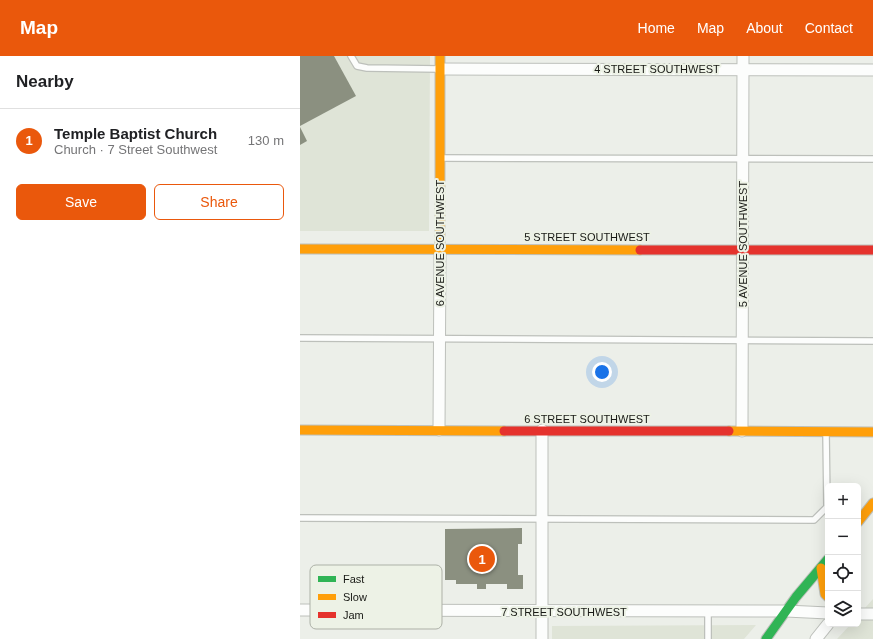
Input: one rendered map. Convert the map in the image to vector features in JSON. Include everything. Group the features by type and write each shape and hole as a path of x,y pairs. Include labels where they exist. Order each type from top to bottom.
{"street":[{"name":"6 AVENUE SOUTHWEST","path":"439,430 441,158 440,56"},
{"name":"5 AVENUE SOUTHWEST","path":"742,431 743,56"},
{"name":"4 STREET SOUTHWEST","path":"440,69 873,70"},
{"name":"5 STREET SOUTHWEST","path":"300,249 440,248 873,250"},
{"name":"6 STREET SOUTHWEST","path":"300,430 873,432"},
{"path":"542,430 542,639"},
{"path":"860,519 873,504"},
{"path":"766,639 786,611 825,563"},
{"path":"821,568 825,594"},
{"name":"7 STREET SOUTHWEST","path":"300,610 310,610"},
{"name":"7 STREET SOUTHWEST","path":"442,611 786,611 825,613"},
{"path":"760,639 786,611"},
{"path":"861,614 873,614"},
{"path":"816,639 826,627"}],"lane":[{"path":"351,56 357,66 362,67 440,69"},
{"path":"441,158 873,159"},
{"path":"300,338 873,341"},
{"path":"300,518 814,520 827,507 826,432"},
{"path":"708,612 708,639"}],"shaded area":[{"path":"300,56 430,56 429,231 300,231"},
{"path":"873,599 873,639 837,639 848,627 861,627 861,613"},
{"path":"756,625 744,639 552,639 552,626"}],"building":[{"path":"300,56 334,56 356,96 300,126"},
{"path":"300,127 307,141 300,145"},
{"path":"522,528 522,544 518,544 518,575 523,575 523,589 507,589 507,584 486,584 486,589 477,589 477,584 456,584 456,580 445,580 445,529"}],"traffic: fast":[{"path":"766,639 796,597 825,563"}],"traffic: slow":[{"path":"440,56 440,248"},
{"path":"300,249 640,250"},
{"path":"300,430 504,431"},
{"path":"729,431 873,432"},
{"path":"860,519 873,503"},
{"path":"821,568 825,594"}],"traffic: jam":[{"path":"640,250 873,250"},
{"path":"504,431 729,431"}],"place":[{"name":"Temple Baptist Church","path":"482,559"}]}
